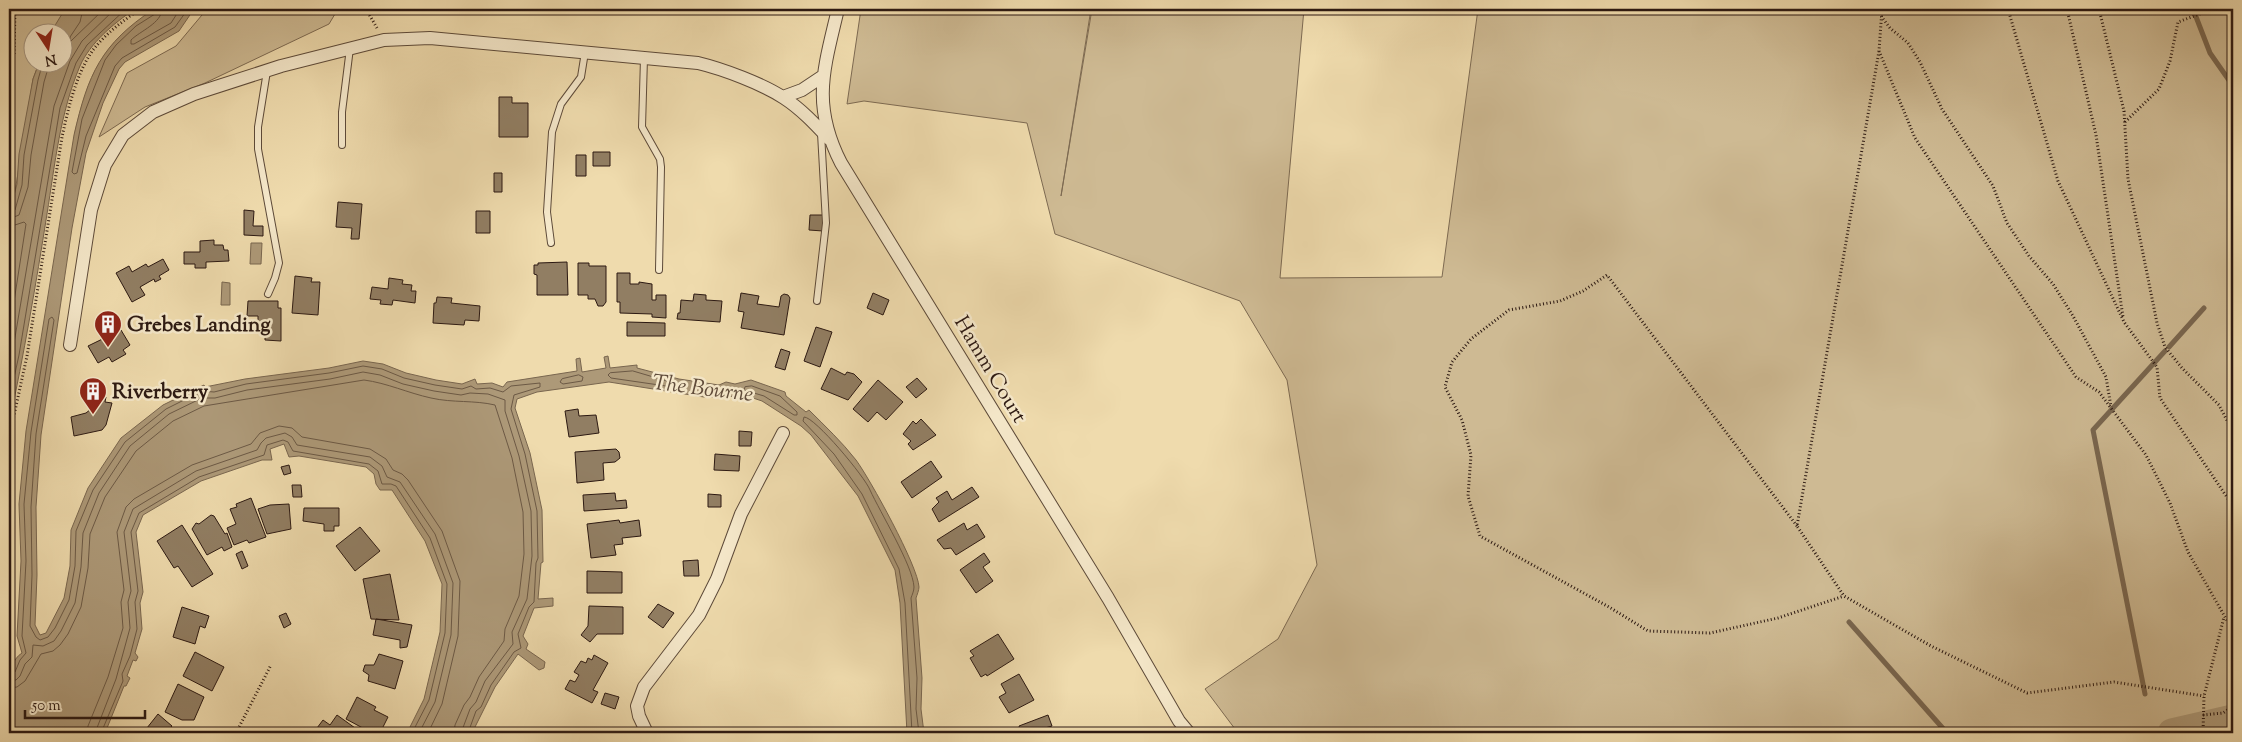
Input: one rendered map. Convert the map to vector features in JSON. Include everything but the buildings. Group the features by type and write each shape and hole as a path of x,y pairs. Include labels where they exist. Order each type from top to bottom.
{"street":[{"name":"Hamm Court","path":"838,9 823,76 825,135 1110,602 1179,721 1189,733"},
{"path":"70,345 91,210 104,164 123,135 153,112 178,102 267,71 351,47 384,40 430,38 698,63 721,69 782,97 807,116 825,135"},
{"path":"782,97 802,90 823,76"},
{"path":"648,733 638,716 637,706 644,687 699,615 717,579 741,514 783,433"}],"lane":[{"path":"342,145 342,112 351,47"},
{"path":"551,243 547,212 552,132 561,104 581,77 586,52"},
{"path":"644,58 642,127 660,158 661,167 660,270"},
{"path":"267,71 261,109 258,149 279,263 268,294"},
{"path":"818,301 826,223 825,135"}],"path":[{"path":"9,67 14,56 15,9"},
{"path":"9,438 27,356 68,111 84,66 94,49 124,20 140,9"},
{"path":"366,9 384,40"},
{"path":"1797,526 1879,50 1882,9"},
{"path":"2008,9 2058,181 2124,322 2157,367 2160,398 2233,506"},
{"path":"2067,9 2096,135 2124,322"},
{"path":"2099,9 2124,111 2128,179 2156,323 2165,347 2182,368 2219,405 2233,432"},
{"path":"2125,122 2159,88 2170,61 2178,22 2213,9"},
{"path":"1882,16 1890,28 1908,43 1920,62 1942,109 1993,186 2007,223 2029,256 2054,284 2073,316 2106,377 2111,408"},
{"path":"1879,50 1915,138 2076,377 2099,392 2146,456 2170,503 2188,552 2233,631"},
{"path":"1844,596 1778,618 1710,633 1648,631 1610,607 1480,536 1468,496 1471,455 1462,420 1445,387 1452,362 1472,339 1508,310 1560,301 1583,291 1606,275 1797,526 1844,596 1931,646 2027,693 2114,682 2204,696"},
{"path":"2202,733 2204,696 2224,617"},
{"path":"236,733 271,665"},
{"path":"2203,715 2223,713 2233,706"}],"shaded area":[{"path":"9,9 65,9 58,22 22,22 22,72 36,72 14,198 9,214"},
{"path":"207,9 338,9 329,24 205,83 145,107 99,137 127,73 176,46"},
{"path":"861,9 1091,9 1061,196 1092,9 1304,9 1280,278 1442,277 1478,9 1866,9 1866,11 1886,9 2233,9 2233,733 1238,733 1205,689 1278,639 1317,565 1287,380 1240,301 1055,234 1027,123 864,101 847,104"}],"water":[{"path":"65,9 135,9 111,27 90,49 80,66 73,84 59,139 39,266 9,424 9,214 17,184 19,154 36,72 72,72 72,22 57,22"},
{"path":"154,9 194,9 179,31 125,62 119,69 103,103 86,153 72,228 41,435 36,507 37,575 35,625 40,635 46,633 64,598 70,566 71,530 88,488 121,438 163,405 204,385 205,387 363,361 383,364 406,373 436,380 462,384 475,379 477,384 492,383 503,387 507,382 577,371 576,359 580,358 582,372 606,368 604,357 608,356 610,368 637,365 637,368 679,379 719,385 726,382 735,384 751,380 785,392 786,396 806,412 809,410 851,453 882,503 917,576 919,587 916,598 922,678 921,709 924,733 907,733 900,603 895,570 858,496 811,435 801,426 762,401 747,396 704,397 609,382 537,392 517,399 515,408 530,453 542,510 543,562 541,563 538,599 553,598 553,606 534,608 523,636 528,644 526,649 545,662 544,668 539,670 518,654 495,687 472,733 407,733 424,699 440,632 442,584 425,541 392,490 380,490 376,484 374,474 366,467 299,456 289,457 284,444 270,449 272,460 262,460 201,481 143,515 136,532 143,592 140,603 142,629 135,653 138,657 136,661 133,660 127,676 130,678 126,686 124,686 105,733 9,733 9,678 16,659 22,653 17,636 21,561 19,504 26,431 74,135 85,94 99,62 121,35"},
{"path":"251,243 262,243 261,264 250,264"},
{"path":"222,282 230,283 230,305 221,305"}],"waterway":[{"path":"2193,9 2210,53 2233,86"},
{"path":"2169,347 2204,308"},
{"path":"2145,694 2093,430 2165,351"},
{"path":"1849,622 1947,733"},
{"name":"The Bourne","path":"2172,733 2233,719"}],"place":[{"name":"Grebes Landing","path":"108,348"},
{"name":"Riverberry","path":"93,415"}]}
